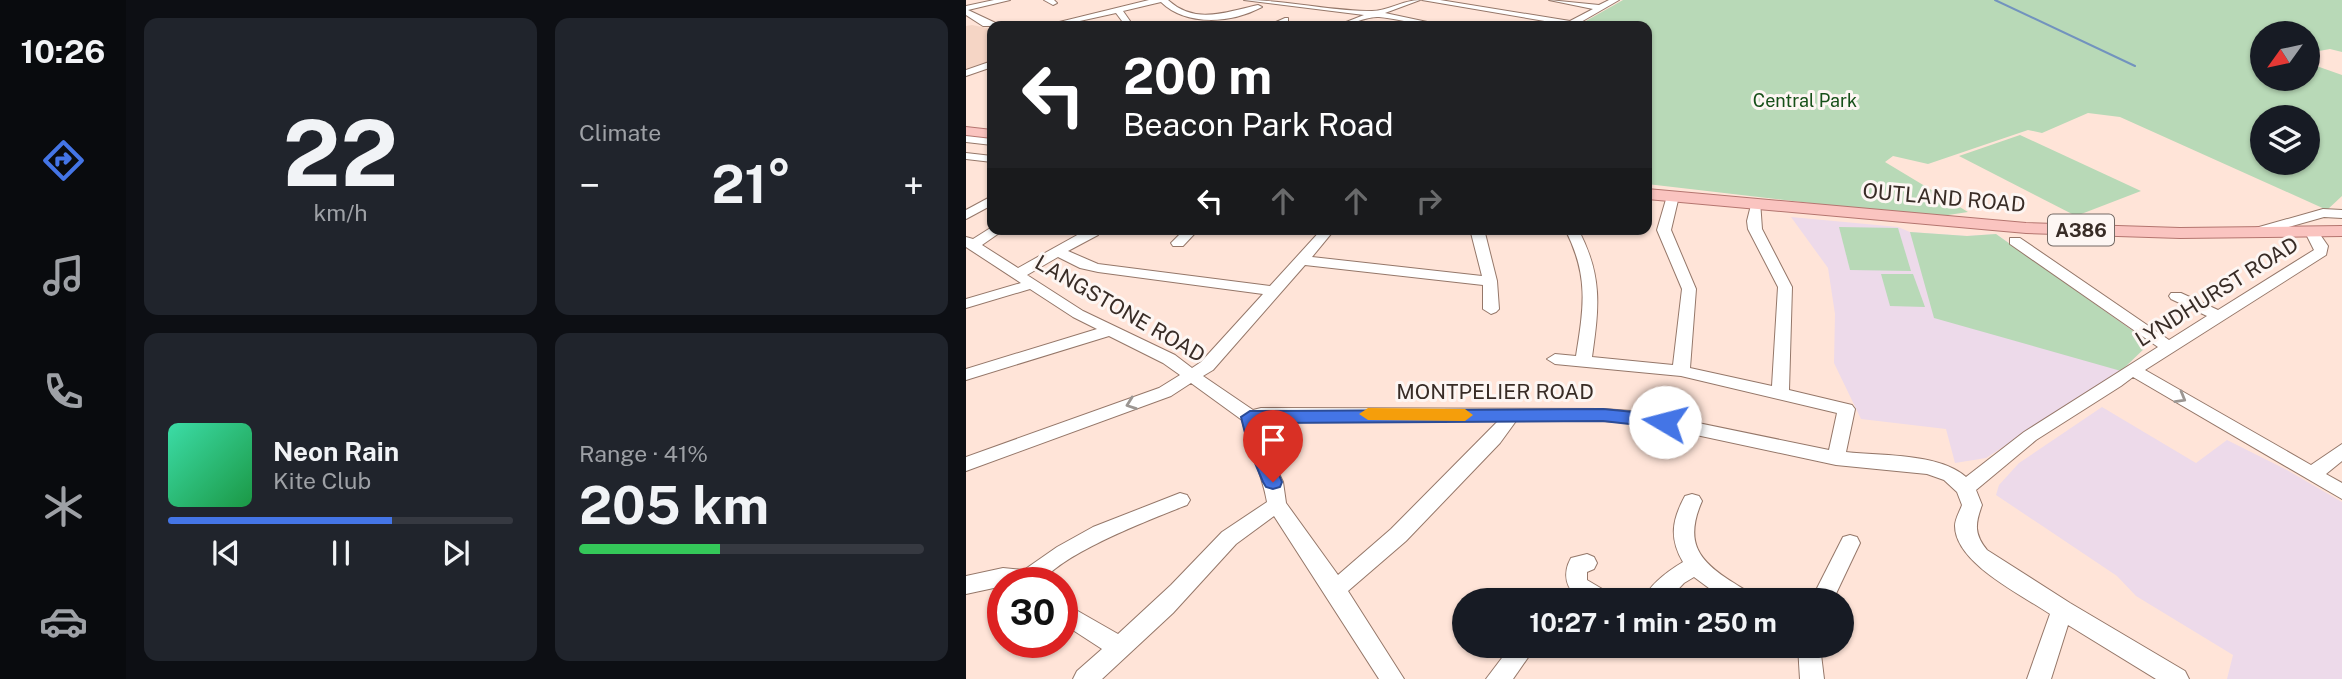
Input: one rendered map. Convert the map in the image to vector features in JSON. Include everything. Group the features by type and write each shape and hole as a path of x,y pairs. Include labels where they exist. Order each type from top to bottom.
{"main road":[{"path":"966,122 987,124"},
{"path":"966,131 987,133"},
{"name":"OUTLAND ROAD","path":"1652,194 2025,228 2342,236"},
{"name":"OUTLAND ROAD","path":"2280,233 2342,231"}],"street":[{"path":"966,10 1006,0"},
{"path":"1068,21 1161,0 1171,10 1194,21"},
{"path":"1248,0 1376,14 1414,21"},
{"path":"1271,4 1281,0"},
{"path":"1322,9 1347,0"},
{"path":"1355,21 1416,0"},
{"path":"1426,0 1547,21"},
{"path":"1553,0 1601,8"},
{"path":"1577,21 1615,0"},
{"path":"1206,21 1258,7"},
{"path":"1117,9 1126,21"},
{"path":"966,10 987,24"},
{"path":"966,73 987,66"},
{"path":"966,139 987,141"},
{"path":"967,156 987,158"},
{"path":"1673,196 1664,230 1689,289 1681,371"},
{"path":"966,215 987,203"},
{"path":"1756,204 1753,221 1755,229 1785,288 1780,393"},
{"path":"2257,232 2323,213 2342,214"},
{"path":"969,243 987,235"},
{"path":"1016,275 1088,235"},
{"path":"1178,243 1187,235"},
{"path":"966,464 1165,392 1193,377 1207,366 1324,235"},
{"path":"1478,235 1490,281 1491,309"},
{"path":"1574,235 1581,247 1593,287 1583,361"},
{"name":"LYNDHURST ROAD","path":"2123,376 2321,252 2321,246 2314,236"},
{"path":"2015,241 2170,348"},
{"name":"LANGSTONE ROAD","path":"969,243 1078,314 1169,359 1250,417"},
{"path":"1059,252 1098,268 1273,291"},
{"path":"1302,260 1490,281"},
{"path":"966,304 1030,285"},
{"path":"2176,296 2219,316"},
{"path":"966,375 1111,330"},
{"path":"1555,359 1681,371 1846,409 1836,458"},
{"path":"2176,679 1987,561 1968,541 1965,524 1972,506 1965,488 2030,436 2123,376 2342,492"},
{"path":"1335,589 1362,571 1503,429 1511,414"},
{"name":"MONTPELIER ROAD","path":"1250,417 1511,414 1645,418 1836,458 1929,467 1951,475 1965,488"},
{"path":"1250,417 1258,449 1273,482 1277,505 1392,679"},
{"path":"2312,474 2342,452"},
{"path":"1046,567 1064,551 1098,532 1180,500"},
{"path":"1692,501 1681,524 1683,545 1695,565 1727,588"},
{"path":"1086,679 1166,605 1230,534 1256,515 1277,505"},
{"path":"1828,588 1850,542"},
{"path":"1581,588 1576,582 1575,571 1578,564 1587,563"},
{"path":"1666,588 1695,565"},
{"path":"966,585 987,580"},
{"path":"2039,679 2062,610"},
{"path":"1078,621 1119,647"},
{"path":"1498,679 1515,658"},
{"path":"1810,658 1812,679"}],"shaded area":[{"path":"966,26 987,28 987,63 966,70"},
{"path":"1791,217 1898,227 1910,232 1967,236 1996,234 2150,343 2121,371 1986,458 1955,463 1946,429 1861,419 1834,363 1835,314 1828,268"},
{"path":"2102,407 2196,463 2227,440 2342,502 2342,679 2227,679 2233,655 2136,596 2117,576 1996,495 1999,485 2019,463"}],"green space":[{"name":"Central Park","path":"1623,0 2342,0 2342,52 2330,49 2320,51 2320,21 2250,21 2250,91 2320,91 2320,67 2342,75 2342,196 2327,210 2120,117 2088,113 2042,133 2028,130 1928,164 1893,156 1885,162 1968,212 1935,217 1652,185 1652,21 1586,21"},
{"path":"2020,135 2141,191 2076,216 1959,156"},
{"path":"1839,227 1898,228 1911,271 1850,270"},
{"path":"1910,232 1967,236 1996,234 2150,343 2121,371 1934,318"},
{"path":"1881,274 1913,274 1925,307 1890,306"}],"waterway":[{"path":"1995,0 2135,66"}],"slow traffic":[{"path":"1368,414 1465,415"}],"route":[{"path":"1273,482 1258,449 1250,417 1603,415 1665,422"}]}
